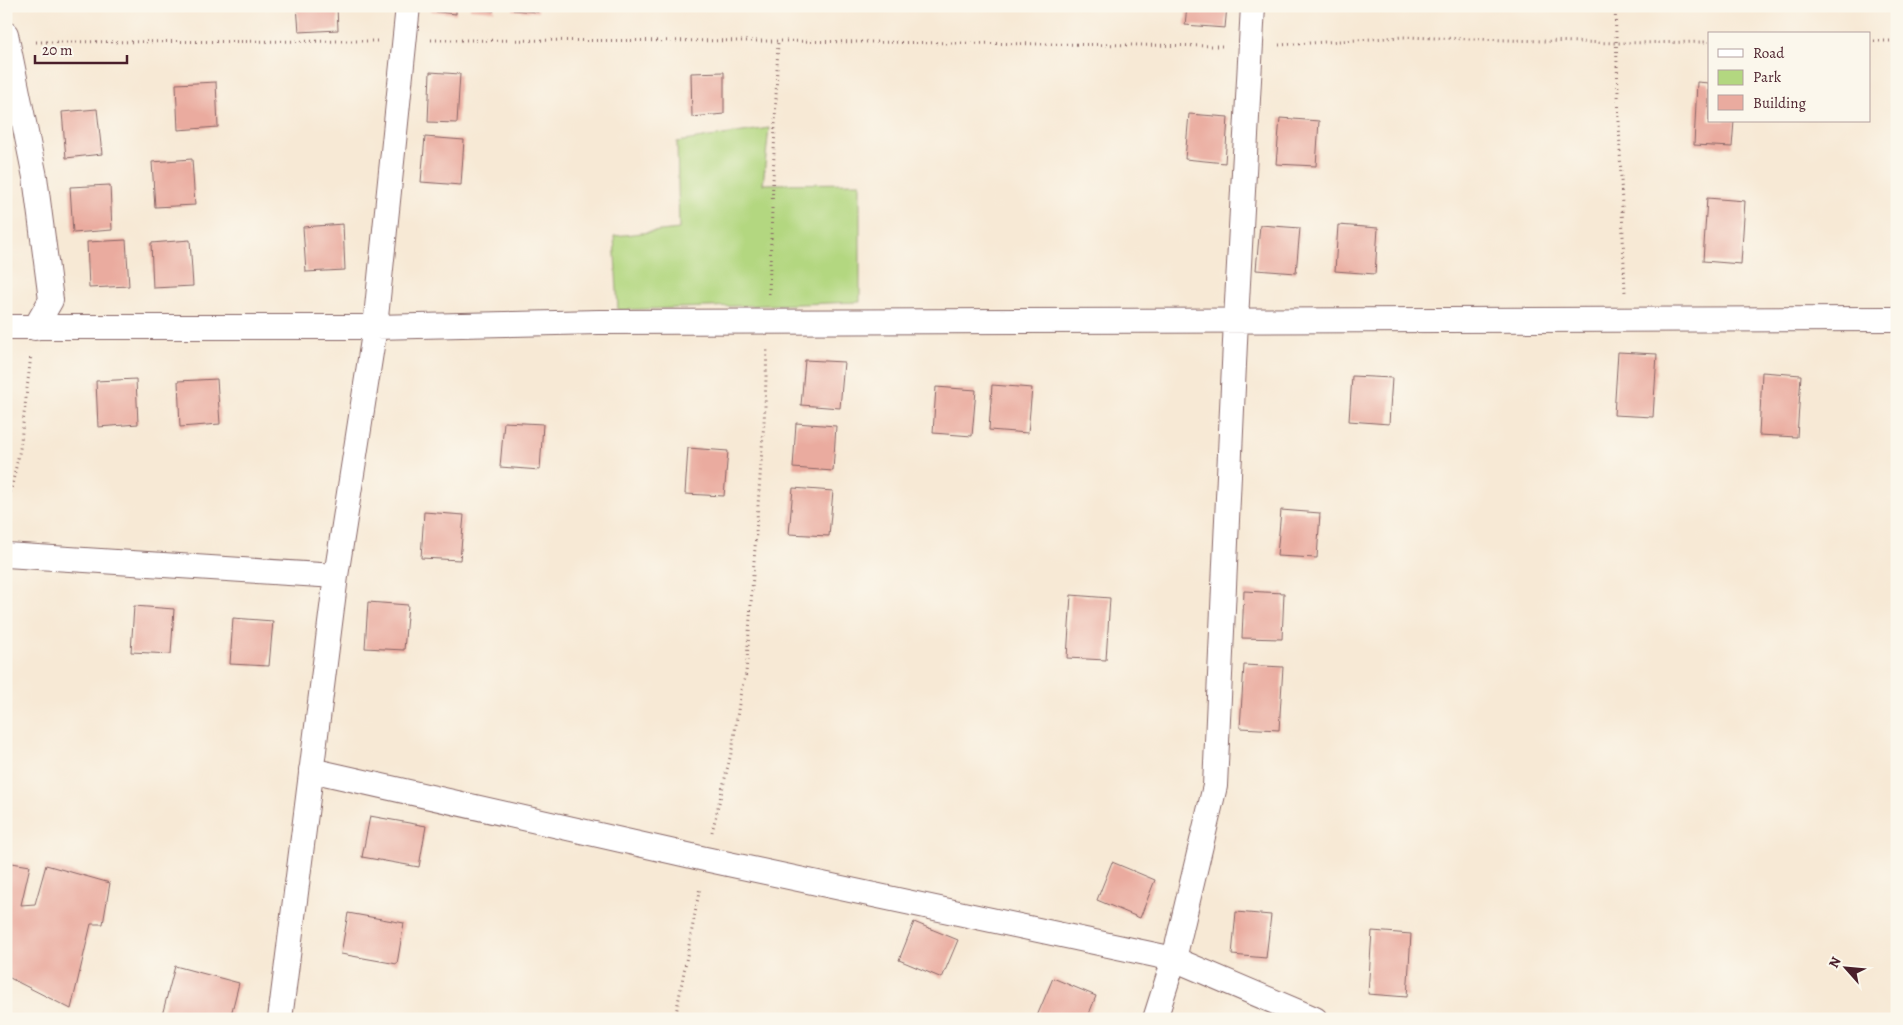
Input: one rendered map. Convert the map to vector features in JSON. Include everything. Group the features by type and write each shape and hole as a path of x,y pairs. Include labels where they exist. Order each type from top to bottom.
{"street":[{"path":"280,1019 336,576 375,327 408,6"},
{"path":"1156,1019 1174,958 1215,786 1236,320 1253,6"},
{"path":"6,34 35,177 51,300 35,328"},
{"path":"6,327 375,327 599,322 768,321 1897,319"},
{"path":"6,556 336,576"},
{"path":"311,770 706,859 1174,958 1315,1019"}],"path":[{"path":"1614,6 1626,319"},
{"path":"675,1019 706,859 733,745 741,690 746,674 764,407 778,41 1251,47 1402,37 1615,43 1708,42"},
{"path":"1870,41 1897,41"},
{"path":"6,512 20,449 35,328"}],"green space":[{"path":"769,128 763,184 860,183 860,302 618,310 614,236 679,229 677,142"}],"building":[{"path":"297,6 337,6 338,30 299,32"},
{"path":"432,6 456,6 456,14 431,11"},
{"path":"470,6 494,6 494,11 470,9"},
{"path":"514,6 538,6 538,12 513,10"},
{"path":"1187,6 1227,6 1225,28 1185,25"},
{"path":"430,72 460,74 457,123 428,122"},
{"path":"724,72 724,114 692,117 691,73"},
{"path":"216,82 218,127 178,130 176,84"},
{"path":"1697,82 1708,83 1708,122 1734,122 1732,147 1694,145"},
{"path":"97,109 102,154 66,158 62,112"},
{"path":"1189,114 1228,117 1225,163 1185,159"},
{"path":"1280,118 1319,121 1316,166 1276,164"},
{"path":"425,137 464,140 461,185 421,182"},
{"path":"192,159 195,205 155,207 152,162"},
{"path":"110,185 112,230 73,233 70,187"},
{"path":"1707,198 1745,201 1741,264 1703,261"},
{"path":"343,224 345,270 306,272 303,227"},
{"path":"1260,225 1300,228 1296,273 1256,270"},
{"path":"1338,225 1378,228 1375,274 1335,271"},
{"path":"126,240 129,286 89,288 87,242"},
{"path":"190,240 193,286 153,288 151,243"},
{"path":"1618,352 1657,354 1653,417 1614,415"},
{"path":"805,360 844,362 840,408 801,405"},
{"path":"1762,372 1801,375 1797,437 1759,435"},
{"path":"1352,376 1392,378 1389,424 1349,421"},
{"path":"136,379 138,424 98,427 96,381"},
{"path":"217,379 220,424 180,427 178,381"},
{"path":"992,385 1032,388 1028,433 989,430"},
{"path":"936,387 976,390 972,436 933,433"},
{"path":"504,422 543,424 540,470 500,467"},
{"path":"796,423 836,426 833,471 793,468"},
{"path":"688,448 728,451 724,496 685,494"},
{"path":"793,488 833,491 829,536 789,534"},
{"path":"1281,510 1320,513 1317,558 1277,556"},
{"path":"424,512 464,515 460,560 421,558"},
{"path":"1244,591 1284,593 1282,639 1242,638"},
{"path":"1071,595 1110,598 1106,660 1067,658"},
{"path":"368,602 408,605 404,650 365,648"},
{"path":"134,606 174,609 171,654 131,652"},
{"path":"233,618 273,621 269,666 230,664"},
{"path":"1244,665 1283,667 1279,730 1240,728"},
{"path":"370,816 426,826 419,867 362,857"},
{"path":"6,862 30,866 21,905 35,904 46,865 110,883 103,924 91,924 71,1009 6,976"},
{"path":"1112,862 1155,880 1140,918 1097,900"},
{"path":"1236,912 1271,915 1266,958 1232,955"},
{"path":"348,913 404,923 397,964 341,954"},
{"path":"914,922 958,940 942,978 899,960"},
{"path":"1372,931 1411,934 1407,997 1368,994"},
{"path":"175,966 239,983 230,1019 161,1019"},
{"path":"1053,978 1096,996 1087,1019 1043,1019 1037,1016"}]}
